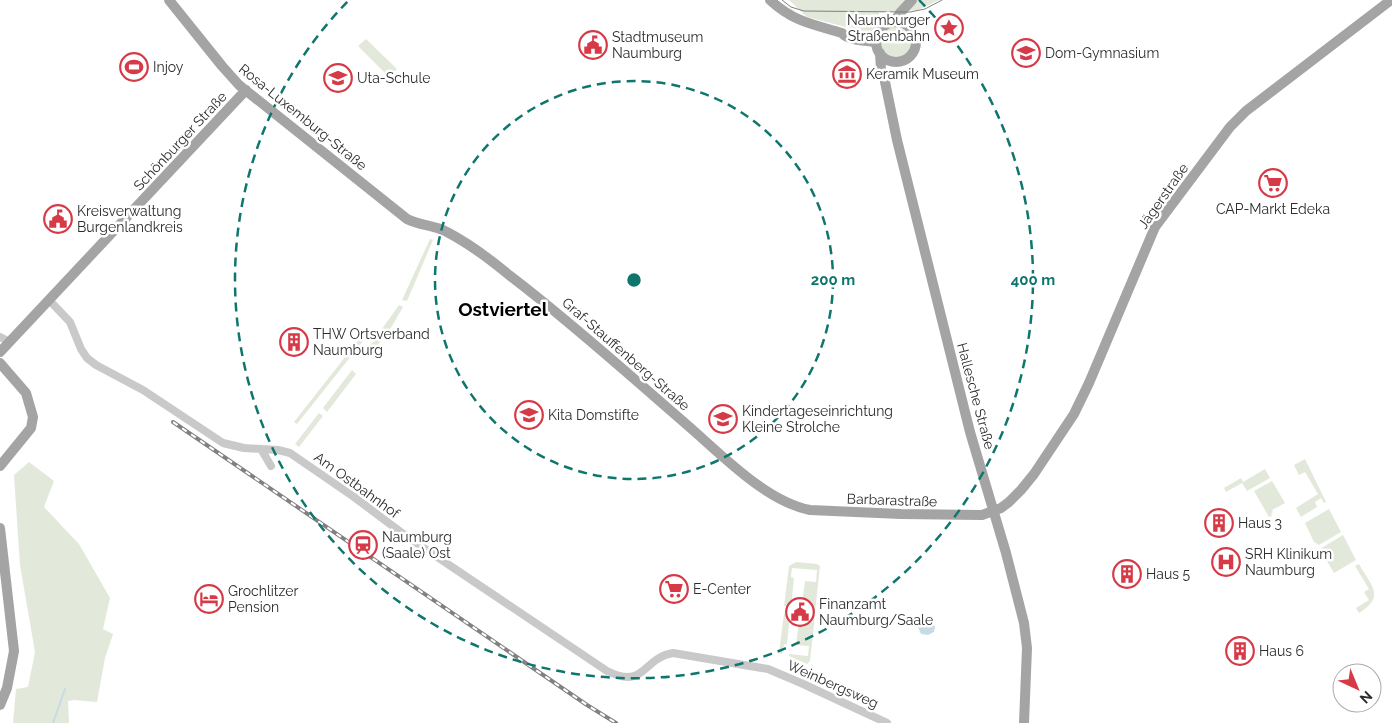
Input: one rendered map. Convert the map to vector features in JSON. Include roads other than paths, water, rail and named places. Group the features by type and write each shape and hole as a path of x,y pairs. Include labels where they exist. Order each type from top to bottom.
{"main road":[{"name":"Rosa-Luxemburg-Straße","path":"169,0 229,74 246,90 408,219 415,223 440,229"},
{"path":"770,0 797,20 842,33 845,38 852,40 857,38 876,42"},
{"name":"Jägerstraße","path":"994,511 1004,506 1021,490 1066,427 1089,383 1153,231 1230,127 1246,111 1391,0"},
{"path":"910,3 905,18 907,25 915,36 914,49 907,58 895,61 887,59 880,53 876,42 878,35 882,28 894,22 910,3"},
{"path":"894,22 907,25"},
{"name":"Hallesche Straße","path":"880,53 881,70 896,140 970,432 994,511 1025,629 1027,648 1024,723"},
{"path":"884,77 895,61"},
{"name":"Schönburger Straße","path":"0,352 5,340 49,300 246,90"},
{"name":"Graf-Stauffenberg-Straße","path":"440,229 448,232 510,275 586,337 734,465 767,491 790,504"},
{"path":"0,363 24,390 33,417 30,428 0,466"},
{"name":"Barbarastraße","path":"790,504 810,510 901,514 978,515 994,511"},
{"path":"0,528 14,651 7,688 0,705"}],"street":[{"path":"49,300 70,322 81,349 91,361 143,390 223,442 231,446 261,449 271,466"},
{"name":"Am Ostbahnhof","path":"261,449 283,450 294,455 354,496 406,536 607,671 622,677 632,678 661,656 673,652 768,669"},
{"name":"Weinbergsweg","path":"768,669 887,723"}],"water":[{"path":"927,621 933,623 935,627 934,632 928,635 921,634 918,627 921,623"}],"waterway":[{"path":"53,723 65,689"}],"tram line":[{"path":"782,0 791,7 804,11 910,12 925,9 942,0"}],"railway":[{"path":"173,422 616,723"}],"place":[{"name":"Naumburger Straßenbahn","path":"949,28"},
{"name":"Stadtmuseum Naumburg","path":"593,45"},
{"name":"Dom-Gymnasium","path":"1026,53"},
{"name":"Injoy","path":"134,67"},
{"name":"Keramik Museum","path":"847,74"},
{"name":"Uta-Schule","path":"338,78"},
{"name":"CAP-Markt Edeka","path":"1273,183"},
{"name":"Kreisverwaltung Burgenlandkreis","path":"58,219"},
{"name":"THW Ortsverband Naumburg","path":"294,342"},
{"name":"Kita Domstifte","path":"529,415"},
{"name":"Kindertageseinrichtung Kleine Strolche","path":"723,419"},
{"name":"Haus 3","path":"1219,523"},
{"name":"Naumburg (Saale) Ost","path":"363,545"},
{"name":"SRH Klinikum Naumburg","path":"1226,562"},
{"name":"Haus 5","path":"1127,574"},
{"name":"E-Center","path":"674,589"},
{"name":"Grochlitzer Pension","path":"209,599"},
{"name":"Finanzamt Naumburg/Saale","path":"800,612"},
{"name":"Haus 6","path":"1240,651"}],"district":[{"name":"Ostviertel","path":"503,309"}]}
